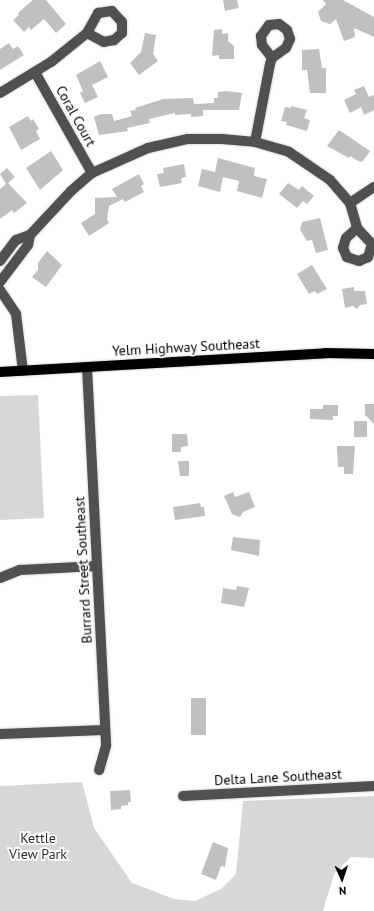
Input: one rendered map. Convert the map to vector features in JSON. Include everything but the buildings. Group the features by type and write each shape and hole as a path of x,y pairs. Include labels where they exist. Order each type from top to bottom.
{"main road":[{"name":"Yelm Highway Southeast","path":"0,372 326,353 374,354"}],"street":[{"path":"0,93 36,74 87,33"},
{"path":"255,142 272,58"},
{"name":"Coral Court","path":"36,74 92,173"},
{"path":"0,261 16,240 30,235 71,191 92,173 148,148 188,139 255,142 289,152 308,163 330,180 350,203 357,228"},
{"path":"350,203 374,187"},
{"path":"0,282 28,245 30,235"},
{"path":"0,290 16,314 23,371"},
{"name":"Burrard Street Southeast","path":"87,367 105,730 105,753 99,770"},
{"path":"0,578 20,570 97,566"},
{"path":"0,734 105,730"},
{"name":"Delta Lane Southeast","path":"183,796 374,786"}],"green space":[{"path":"38,395 44,518 0,520 0,396"},
{"name":"Kettle View Park","path":"82,782 94,828 132,883 174,899 195,901 221,889 236,874 243,801 374,796 374,858 351,857 334,874 323,911 0,911 0,786"}]}
